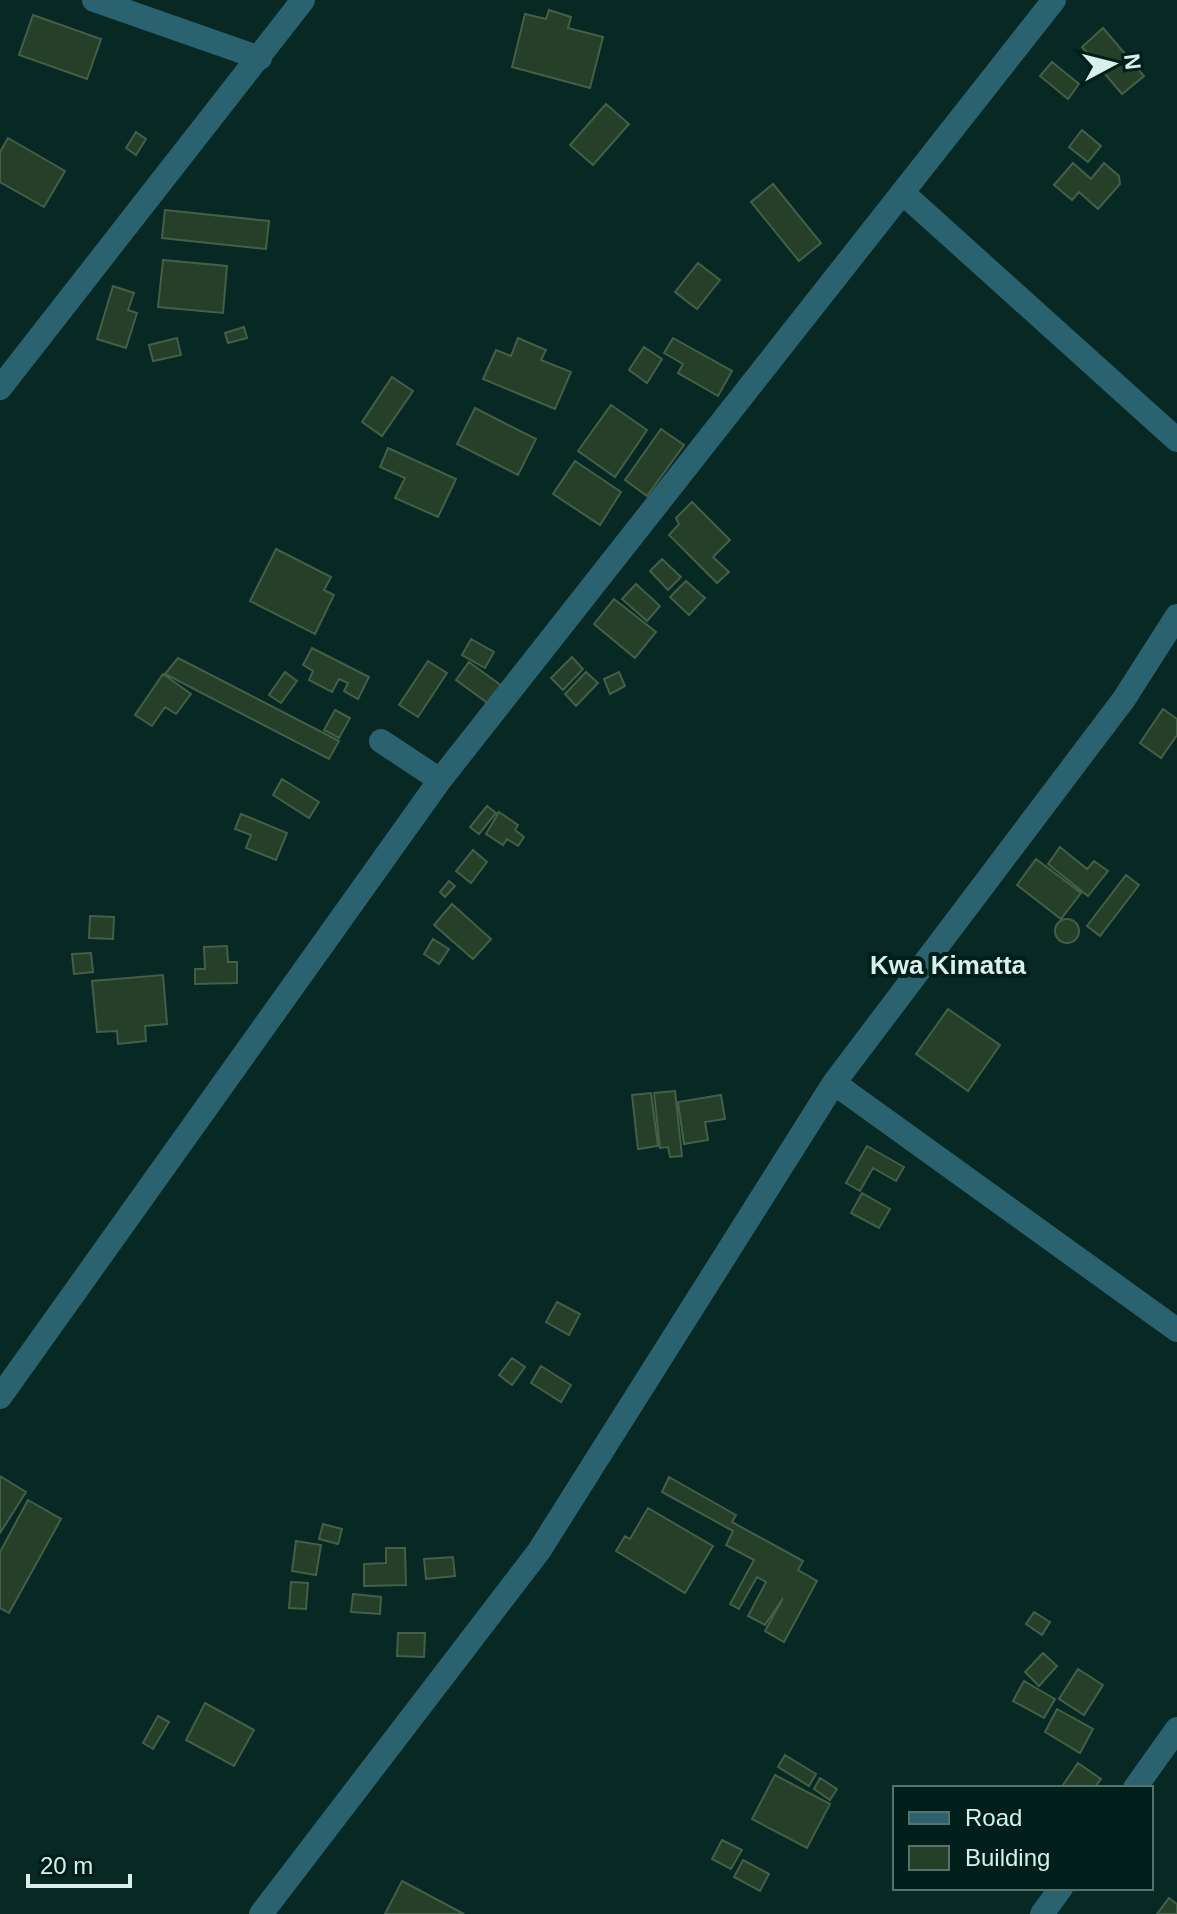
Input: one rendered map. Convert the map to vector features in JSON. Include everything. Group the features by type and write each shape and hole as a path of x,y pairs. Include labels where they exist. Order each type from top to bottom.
{"street":[{"path":"94,0 260,58"},
{"path":"0,388 303,0"},
{"path":"0,1397 440,780 1054,0"},
{"path":"904,194 1177,440"},
{"path":"261,1914 539,1551 834,1083 1124,699 1177,616"},
{"path":"381,741 440,780"},
{"path":"834,1083 1177,1330"},
{"path":"1137,1786 1176,1735"},
{"path":"1042,1914 1060,1890"}],"building":[{"path":"549,10 571,17 568,28 603,37 590,88 512,67 525,14 546,19"},
{"path":"33,15 101,39 87,79 19,55"},
{"path":"1103,28 1144,76 1122,94 1082,47"},
{"path":"1052,62 1079,84 1068,99 1040,76"},
{"path":"606,104 629,124 593,165 570,145"},
{"path":"1082,130 1101,146 1088,162 1069,147"},
{"path":"136,132 146,139 136,155 126,148"},
{"path":"8,138 65,171 44,207 0,182 0,152"},
{"path":"1073,163 1091,179 1104,163 1119,176 1120,184 1098,209 1079,192 1072,200 1054,185"},
{"path":"773,184 821,243 799,261 751,202"},
{"path":"165,210 269,221 266,249 162,238"},
{"path":"163,260 227,266 223,313 158,307"},
{"path":"698,263 720,280 697,309 675,292"},
{"path":"113,286 134,293 128,310 137,313 126,348 97,339"},
{"path":"244,327 247,338 228,343 225,333"},
{"path":"177,338 181,355 153,361 149,345"},
{"path":"518,338 546,350 541,360 571,372 555,409 483,379 496,350 511,356"},
{"path":"673,338 732,371 718,396 678,373 683,364 664,353"},
{"path":"644,347 662,359 647,383 629,370"},
{"path":"392,377 413,391 382,436 362,422"},
{"path":"611,405 647,430 615,477 578,451"},
{"path":"475,408 536,439 518,475 457,444"},
{"path":"661,429 684,445 647,496 625,480"},
{"path":"388,448 456,479 438,517 395,498 405,478 380,467"},
{"path":"575,461 621,492 600,525 553,494"},
{"path":"692,502 730,540 713,557 729,572 717,583 669,535 679,524 676,518"},
{"path":"276,549 331,577 324,590 334,595 315,634 250,601"},
{"path":"662,559 681,577 668,590 650,571"},
{"path":"686,581 705,598 689,615 670,597"},
{"path":"636,584 660,606 647,621 622,599"},
{"path":"614,599 656,632 635,658 594,624"},
{"path":"471,639 494,652 485,668 462,655"},
{"path":"312,648 369,677 358,699 344,691 348,683 339,679 332,692 309,680 313,671 303,665"},
{"path":"572,657 583,669 563,690 551,678"},
{"path":"178,658 339,741 329,759 165,674"},
{"path":"428,661 447,673 418,717 399,705"},
{"path":"469,662 502,686 489,704 456,680"},
{"path":"285,672 297,681 281,703 269,695"},
{"path":"586,672 598,683 576,706 565,694"},
{"path":"619,672 625,686 610,694 604,679"},
{"path":"163,674 191,694 176,714 165,707 152,726 135,715"},
{"path":"1163,709 1177,719 1177,735 1161,758 1140,743"},
{"path":"335,710 350,718 339,738 324,730"},
{"path":"282,779 319,802 309,818 273,795"},
{"path":"487,806 496,813 479,834 470,827"},
{"path":"499,812 518,825 515,830 524,837 518,846 507,839 503,845 486,834"},
{"path":"241,814 287,833 276,860 246,848 251,835 235,829"},
{"path":"1060,847 1087,869 1094,861 1108,871 1088,896 1048,864"},
{"path":"473,850 487,862 471,883 456,871"},
{"path":"1036,859 1081,893 1061,919 1017,885"},
{"path":"1126,875 1139,885 1100,936 1087,926"},
{"path":"449,881 455,886 445,897 440,892"},
{"path":"452,904 491,939 473,959 434,925"},
{"path":"90,916 114,917 113,939 89,938"},
{"path":"1067,919 1078,926 1079,931 1072,942 1067,943 1056,936 1055,931 1062,920"},
{"path":"433,939 449,949 439,964 424,954"},
{"path":"227,946 228,962 237,962 237,983 195,984 195,969 205,969 204,947"},
{"path":"91,953 93,972 74,974 72,954"},
{"path":"163,975 167,1024 145,1026 146,1041 118,1044 117,1031 97,1032 92,981"},
{"path":"948,1009 1000,1045 968,1091 916,1054"},
{"path":"675,1091 682,1156 670,1157 668,1147 660,1148 654,1093"},
{"path":"651,1093 658,1146 638,1149 632,1095"},
{"path":"721,1095 725,1119 705,1122 708,1140 684,1144 678,1102"},
{"path":"867,1146 904,1167 896,1181 873,1168 860,1191 846,1183"},
{"path":"862,1193 890,1209 879,1228 851,1213"},
{"path":"557,1302 580,1314 569,1335 546,1322"},
{"path":"512,1358 525,1367 512,1385 499,1375"},
{"path":"541,1366 571,1385 561,1402 531,1383"},
{"path":"0,1476 26,1492 0,1533"},
{"path":"669,1477 736,1515 732,1522 803,1561 798,1570 817,1581 784,1642 765,1631 783,1598 765,1625 748,1616 766,1582 757,1577 739,1609 730,1604 754,1560 726,1545 733,1531 662,1492"},
{"path":"28,1500 61,1519 9,1613 0,1608 0,1552"},
{"path":"648,1508 713,1546 685,1593 616,1551 625,1536 630,1539"},
{"path":"323,1524 342,1529 338,1544 319,1539"},
{"path":"296,1541 321,1545 316,1575 292,1571"},
{"path":"386,1548 405,1548 406,1585 364,1586 364,1564 386,1563"},
{"path":"453,1557 455,1576 426,1579 424,1559"},
{"path":"291,1582 308,1583 306,1609 289,1608"},
{"path":"353,1594 381,1597 380,1614 351,1612"},
{"path":"1034,1612 1050,1622 1042,1635 1026,1624"},
{"path":"398,1633 425,1633 424,1657 397,1656"},
{"path":"1043,1653 1057,1666 1039,1686 1025,1672"},
{"path":"1078,1669 1103,1685 1084,1715 1059,1699"},
{"path":"1024,1681 1055,1699 1044,1718 1013,1701"},
{"path":"205,1703 254,1730 234,1766 186,1740"},
{"path":"1057,1709 1093,1729 1080,1753 1045,1732"},
{"path":"158,1716 169,1722 153,1749 143,1743"},
{"path":"785,1755 816,1774 809,1786 778,1767"},
{"path":"1078,1763 1101,1779 1096,1786 1062,1786"},
{"path":"775,1775 830,1804 807,1848 752,1819"},
{"path":"820,1778 837,1789 830,1800 814,1789"},
{"path":"722,1840 742,1850 731,1869 712,1859"},
{"path":"743,1860 769,1874 760,1891 734,1877"},
{"path":"402,1881 464,1914 385,1914"},
{"path":"1169,1898 1177,1904 1177,1914 1157,1914"}],"district":[{"name":"Kwa Kimatta","path":"948,965"}]}
